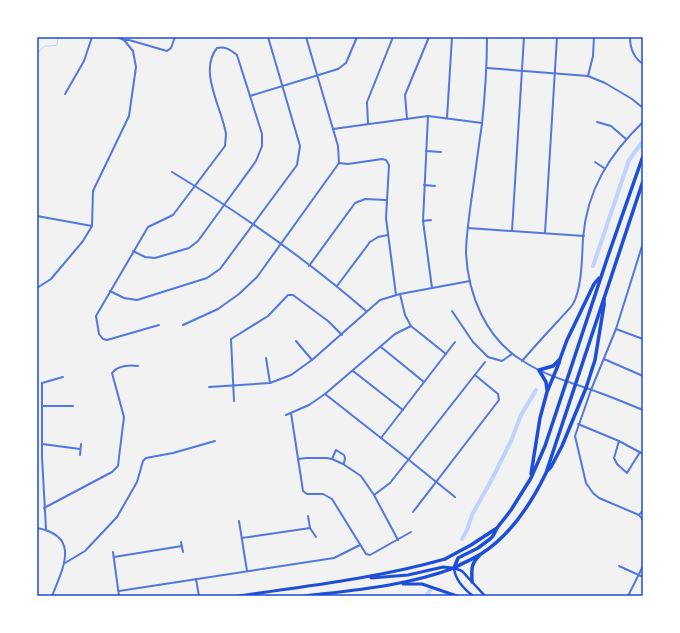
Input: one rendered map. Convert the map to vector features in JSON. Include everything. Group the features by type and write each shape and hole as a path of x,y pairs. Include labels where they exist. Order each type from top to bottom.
{"highway":[{"path":"454,568 458,558 478,548 490,539 515,505 531,478 545,446 638,167 643,156"},
{"path":"638,167 643,160"},
{"path":"304,596 397,584 434,576 454,568 481,554 498,541 516,521 535,494 546,473 643,181"},
{"path":"531,478 540,418 547,392 570,333 594,284 602,276"},
{"path":"546,473 560,451 586,388 595,360 604,298"},
{"path":"547,392 546,382 539,370 553,366 560,359"},
{"path":"238,596 357,579 421,566 445,559 497,528"},
{"path":"472,582 473,563 481,554"},
{"path":"357,579 408,575 443,567 454,568"},
{"path":"397,584 422,584 457,596"}],"main road":[{"path":"473,596 455,576 454,568 462,571 485,596"}],"street":[{"path":"65,94 84,62 92,37"},
{"path":"117,37 167,51 171,48 175,37"},
{"path":"110,291 124,298 137,300 207,278 220,268 297,165 300,146 268,37"},
{"path":"183,325 218,308 239,294 257,277 339,163 338,146 306,37"},
{"path":"250,96 338,69 346,63 357,37"},
{"path":"368,124 367,102 393,37"},
{"path":"407,119 406,95 429,37"},
{"path":"447,118 452,37"},
{"path":"488,37 482,123 466,253 470,281 476,304 485,323 498,340 512,354 522,361 539,370 643,410"},
{"path":"512,231 524,37"},
{"path":"545,233 557,37"},
{"path":"588,76 593,56 594,37"},
{"path":"630,37 630,44 633,54 643,64"},
{"path":"37,288 52,279 83,241 92,226 93,191 129,116 136,67 133,51 124,40"},
{"path":"133,251 145,257 155,258 189,248 198,241 256,161 262,146 262,134 237,55 232,50 221,47 217,48 214,51 210,65 210,78 226,135 225,146 173,215 148,227 133,251 96,316 99,334 103,339 107,340 159,325"},
{"path":"487,68 588,76 612,87 632,99 643,108"},
{"path":"333,129 428,116 482,123"},
{"path":"428,116 423,221 432,288"},
{"path":"597,122 610,126 626,139"},
{"path":"522,361 573,304 580,280 584,236 589,205 596,186 605,168 626,139 643,122"},
{"path":"426,151 441,152"},
{"path":"339,163 348,164 382,159 386,160 389,165 386,218 396,295"},
{"path":"595,162 605,168"},
{"path":"172,172 225,204 253,224 337,286 366,312"},
{"path":"424,185 435,186"},
{"path":"309,266 355,203 365,199 386,200"},
{"path":"37,216 92,226"},
{"path":"423,221 431,220"},
{"path":"468,228 584,236"},
{"path":"337,286 370,242 378,237 388,235"},
{"path":"643,243 616,329 591,390 575,436 586,483 593,493 599,498 639,515 643,520"},
{"path":"209,387 270,382 292,375 342,335 380,300 400,294 470,281"},
{"path":"400,294 405,314 411,326 446,354"},
{"path":"234,401 231,338 268,316 288,295 293,295 328,321 342,335"},
{"path":"452,311 474,342 488,357 502,361 512,354"},
{"path":"286,415 309,405 326,394 395,334 411,326"},
{"path":"616,329 643,339"},
{"path":"296,341 312,360"},
{"path":"381,438 455,342"},
{"path":"381,347 424,382"},
{"path":"266,358 270,382"},
{"path":"604,359 643,376"},
{"path":"374,495 390,483 485,362"},
{"path":"44,508 112,472 118,466 124,417 112,373 115,369 128,365 138,366"},
{"path":"353,371 403,410"},
{"path":"414,512 499,400 498,394 475,375"},
{"path":"46,529 42,444 42,384 63,377"},
{"path":"326,394 455,497"},
{"path":"42,406 73,406"},
{"path":"291,413 303,491 307,494 324,494 332,499 366,554 370,555 412,532"},
{"path":"578,424 619,441 643,454"},
{"path":"65,563 85,551 117,517 137,482 143,461 146,458 173,454 215,441"},
{"path":"619,441 614,458 617,464 627,473 640,452"},
{"path":"42,444 80,449"},
{"path":"80,455 81,444"},
{"path":"332,459 336,450 344,455 344,464"},
{"path":"298,459 332,459 344,464 361,476 374,495 398,540"},
{"path":"639,515 643,510"},
{"path":"308,516 310,528 316,538"},
{"path":"239,521 247,571"},
{"path":"37,528 46,529 56,535 63,543 66,552 65,563 52,596"},
{"path":"242,538 310,528"},
{"path":"182,542 183,552"},
{"path":"119,591 334,558 360,545"},
{"path":"114,557 182,546"},
{"path":"113,552 119,596"},
{"path":"619,566 643,578"},
{"path":"628,596 643,566"},
{"path":"196,579 199,596"}],"waterway":[{"path":"37,57 40,50 45,46 57,45 58,37"},
{"path":"593,266 629,160 643,141"},
{"path":"462,539 472,515 511,441 521,415 536,390"},
{"path":"426,596 431,589"}]}
